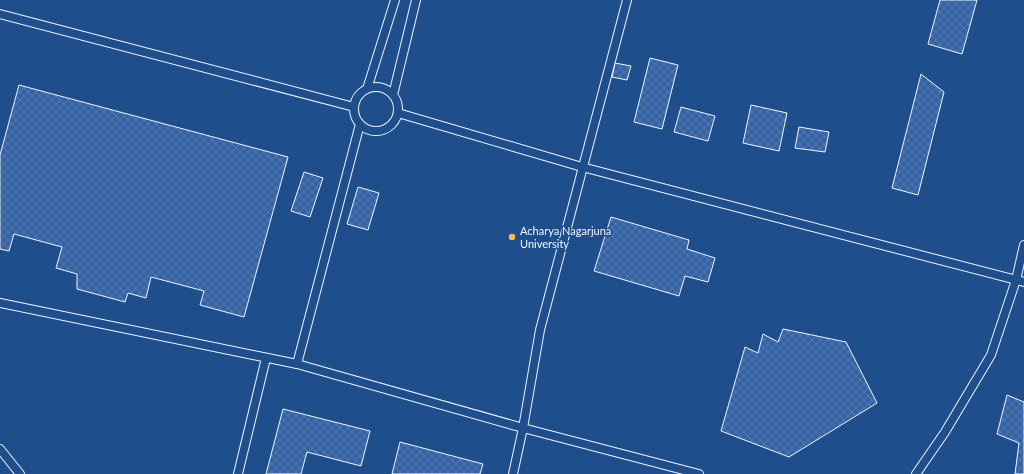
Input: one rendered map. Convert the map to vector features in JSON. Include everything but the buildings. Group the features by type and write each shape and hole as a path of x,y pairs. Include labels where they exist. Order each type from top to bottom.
{"lane":[{"path":"368,89 395,0"},
{"path":"393,94 381,87 374,87 358,96 354,107 354,113 360,124 372,131 379,131 386,129 396,120 398,106 393,94 416,0"},
{"path":"513,474 523,428 540,330 627,0"},
{"path":"0,14 354,107"},
{"path":"398,113 582,167 1020,281"},
{"path":"297,364 360,124"},
{"path":"916,474 945,432 991,355 1020,281 1024,245"},
{"path":"0,303 297,364 523,428 700,474"},
{"path":"238,474 266,358"},
{"path":"0,450 20,474"}],"place":[{"name":"Acharya Nagarjuna University","path":"512,237"}]}
